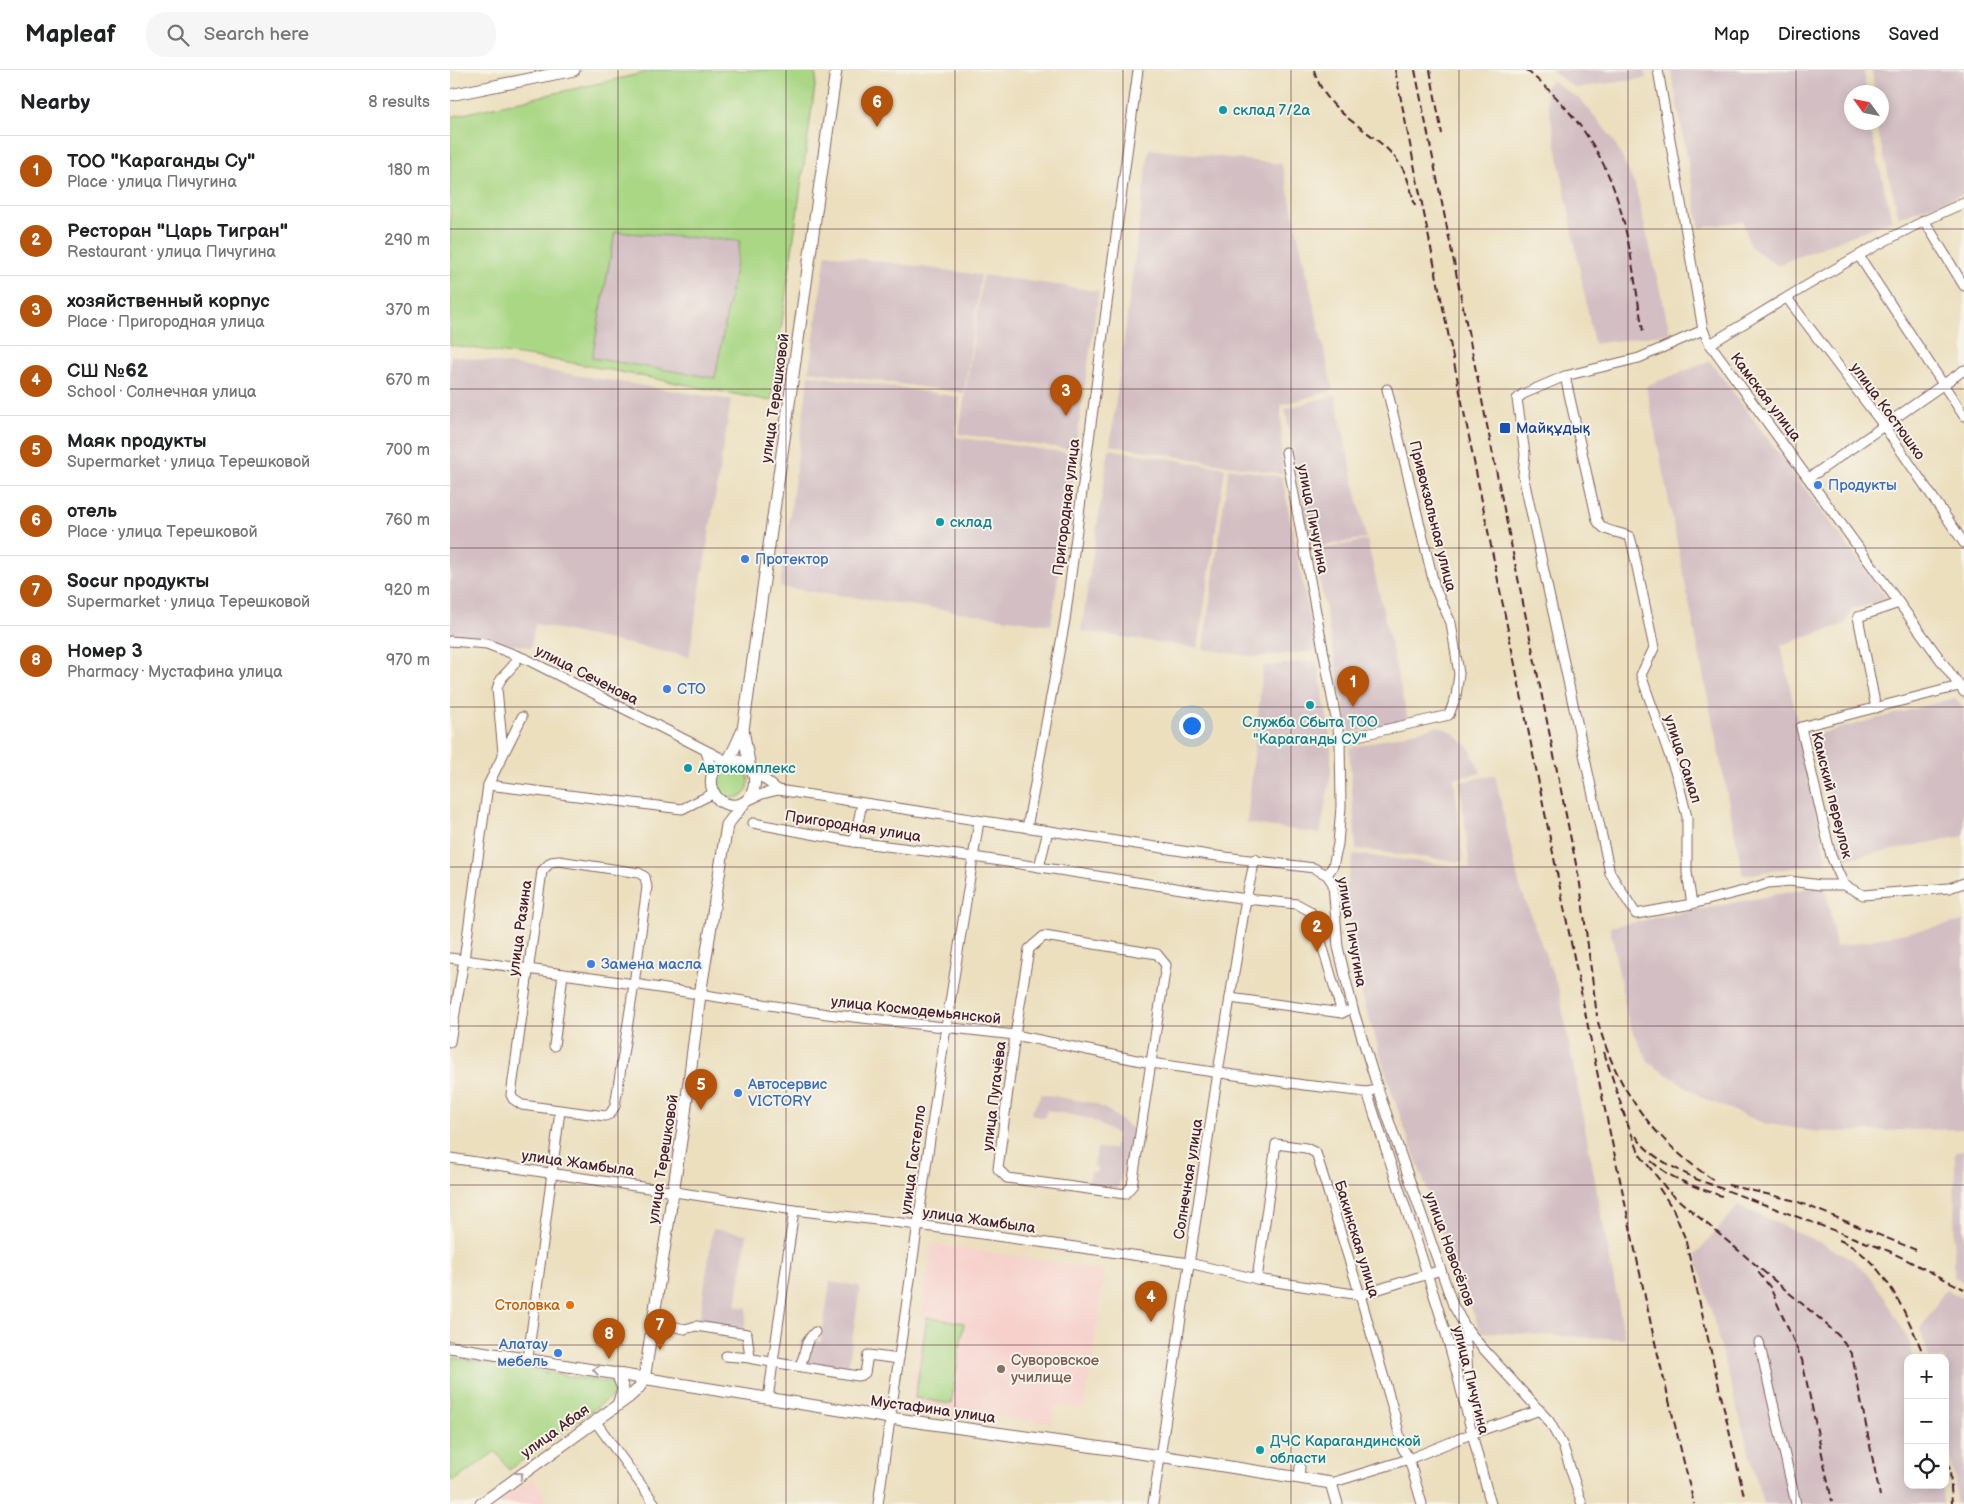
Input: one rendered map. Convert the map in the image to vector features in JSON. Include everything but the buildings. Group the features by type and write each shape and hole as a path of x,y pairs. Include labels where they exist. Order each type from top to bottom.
{"main road":[{"path":"450,95 574,70"},
{"name":"улица Терешковой","path":"644,1380 684,1121 700,995 728,825 750,798 755,786 743,730 836,73"},
{"name":"улица Терешковой","path":"713,772 727,761 743,730"},
{"path":"727,761 739,761 750,768"},
{"path":"713,772 711,786 728,825"},
{"path":"716,796 731,805 745,802"},
{"name":"Мустафина улица","path":"450,1347 528,1358 644,1380 890,1418 1160,1456 1300,1472 1331,1483"},
{"path":"617,1374 623,1389 618,1405"},
{"name":"улица Абая","path":"481,1504 618,1405 638,1389 644,1380"},
{"path":"1331,1483 1337,1504"}],"street":[{"name":"Пригородная улица","path":"1027,828 1065,620 1138,70"},
{"name":"Камская улица","path":"1658,70 1704,330 1710,344 1961,689"},
{"path":"1710,344 1859,256 1924,220 1964,203"},
{"path":"1924,220 1964,286"},
{"path":"1859,256 1964,416"},
{"name":"улица Костюшко","path":"1787,298 1884,426 1964,543"},
{"path":"1704,330 1638,358 1565,376 1523,394 1517,399 1525,454 1523,475 1610,873 1636,914 1692,904 1768,883 1790,881 1820,885 1844,885 1862,895 1949,888 1964,883"},
{"path":"1809,478 1964,370"},
{"name":"улица Самал","path":"1565,376 1597,520 1601,527 1608,531 1623,533 1630,537 1633,548 1654,648 1641,675 1676,777 1687,817 1686,873 1692,904"},
{"name":"Привокзальная улица","path":"1340,740 1449,715 1456,696 1459,674 1451,623 1435,588 1387,389"},
{"name":"улица Пичугина","path":"1286,452 1340,740 1341,807 1338,844 1333,866 1327,874 1333,884 1339,954 1353,1009 1378,1089"},
{"path":"1876,708 1858,618 1899,603"},
{"name":"улица Сеченова","path":"450,642 487,644 518,656 727,761"},
{"path":"503,755 497,689 500,679 516,662 518,656"},
{"name":"Камский переулок","path":"1844,885 1831,856 1801,727 1961,689"},
{"path":"450,1042 451,1026 464,960 488,785 522,716"},
{"path":"706,752 713,772"},
{"path":"750,768 778,790"},
{"path":"488,785 682,810 716,796"},
{"name":"Пригородная улица","path":"778,790 1209,855 1314,868 1327,874"},
{"path":"745,802 762,794 778,790"},
{"path":"854,842 862,803"},
{"name":"улица Гастелло","path":"878,1504 946,1027 974,857 978,821"},
{"name":"Пригородная улица","path":"753,823 854,842 974,857 1246,899 1298,904 1310,911 1315,921 1342,1013"},
{"path":"1039,867 1048,831"},
{"name":"Солнечная улица","path":"1153,1504 1218,1072 1246,899 1255,860"},
{"name":"улица Разина","path":"559,861 639,873 645,878 647,887 634,984 610,1114 601,1117 560,1111 522,1105 513,1099 511,1095 542,870 550,862 559,861"},
{"name":"улица Пугачёва","path":"1044,936 1157,954 1166,965 1151,1062 1132,1186 1125,1194 1007,1178 998,1169 1015,1035 1029,949 1044,936"},
{"path":"1326,956 1339,954"},
{"name":"улица Космодемьянской","path":"450,958 827,1014 1015,1035 1151,1062 1304,1085 1367,1092 1378,1089"},
{"path":"554,1046 563,974"},
{"path":"1230,998 1342,1013 1353,1009"},
{"name":"улица Новосёлов","path":"1378,1089 1453,1305 1465,1326 1479,1344 1549,1421 1563,1446 1582,1504"},
{"name":"улица Пичугина","path":"1367,1092 1428,1273 1492,1504"},
{"path":"528,1358 560,1111"},
{"name":"Бакинская улица","path":"1257,1279 1276,1144 1306,1148 1316,1152 1360,1295 1395,1416 1402,1447 1409,1459 1422,1504"},
{"name":"улица Жамбыла","path":"450,1158 794,1210 918,1225 1189,1263 1257,1279 1360,1295 1442,1270"},
{"path":"768,1399 794,1210"},
{"path":"653,1322 685,1329 696,1326 747,1334 750,1358"},
{"path":"1465,1326 1472,1434"},
{"path":"799,1366 803,1361 808,1338 815,1332"},
{"path":"1760,1342 1796,1504"},
{"path":"726,1356 750,1358 860,1376 865,1373 868,1354 899,1359"},
{"name":"Мустафина улица","path":"1331,1483 1409,1459 1540,1410"},
{"path":"595,1420 655,1504"}],"shaded area":[{"path":"1550,70 1645,70 1646,78 1575,88"},
{"path":"1671,70 1864,70 1865,85 1844,85 1844,130 1871,130 1892,220 1777,265 1750,246 1743,221 1700,228"},
{"path":"1872,70 1964,70 1964,194 1899,217 1877,130 1889,130 1889,85 1873,85"},
{"path":"1551,80 1582,101 1613,139 1635,185 1670,333 1594,344 1545,87"},
{"path":"1149,149 1282,164 1333,390 1281,405 1282,474 1110,445"},
{"path":"615,232 740,241 715,378 592,358"},
{"path":"826,254 981,275 964,393 809,371"},
{"path":"983,275 1099,291 1075,450 959,434"},
{"path":"450,355 731,400 689,657 535,624 531,647 450,635"},
{"path":"1710,361 1887,599 1852,609 1845,624 1781,645 1827,863 1743,875 1646,386"},
{"path":"809,375 960,397 955,437 1075,454 1051,625 780,587"},
{"path":"1335,395 1366,538 1312,548 1285,409"},
{"path":"1109,449 1225,468 1198,648 1081,631"},
{"path":"1229,468 1282,477 1316,651 1258,657 1203,649"},
{"path":"1367,540 1408,720 1349,733 1314,551"},
{"path":"1317,661 1331,740 1331,773 1320,834 1247,823 1263,666"},
{"path":"1955,698 1964,710 1964,836 1844,859 1815,735"},
{"path":"1438,726 1452,732 1470,749 1481,773 1454,778 1463,862 1356,849 1349,748"},
{"path":"1495,775 1519,884 1559,991 1625,1339 1481,1332 1454,1266 1392,1093 1355,972 1345,892 1354,854 1470,868 1460,782"},
{"path":"1825,885 1836,947 1964,921 1964,1129 1818,1132 1763,1123 1705,1099 1649,1063 1628,1020 1610,927"},
{"path":"1041,1094 1093,1103 1109,1111 1136,1132 1117,1189 1088,1185 1091,1172 1097,1172 1099,1169 1094,1167 1097,1148 1114,1149 1118,1135 1090,1119 1047,1110 1044,1118 1031,1114"},
{"path":"1964,1150 1964,1282 1954,1277 1955,1152"},
{"path":"1738,1206 1850,1258 1868,1274 1883,1295 1909,1341 1913,1354 1904,1354 1904,1489 1942,1489 1943,1504 1763,1504 1696,1255"},
{"path":"713,1229 747,1234 736,1306 747,1308 744,1331 699,1324"},
{"path":"932,1244 1105,1270 1084,1409 1055,1405 1052,1423 910,1403"},
{"path":"830,1282 860,1286 848,1369 799,1362 802,1340 821,1342"},
{"path":"1946,1289 1964,1299 1964,1504 1956,1504 1955,1481 1949,1449 1949,1354 1928,1354 1920,1329"},
{"path":"533,1479 550,1504 498,1504"}],"green space":[{"path":"657,70 815,70 816,79 771,401 568,362 450,345 450,117","holes":["615,232 740,241 715,378 592,358"]},
{"path":"733,766 745,770 749,782 745,794 733,798 721,794 717,782 721,770"},
{"path":"927,1317 964,1323 951,1404 915,1398"},
{"path":"450,1357 617,1384 618,1392 509,1470 496,1451 453,1482 450,1478"}],"railway":[{"path":"1314,70 1321,88 1331,102 1393,155 1405,173 1415,206"},
{"path":"1395,70 1601,1091 1653,1334 1694,1504"},
{"path":"1415,70 1580,884 1597,1016"},
{"path":"1430,70 1442,134"},
{"path":"1526,70 1541,82 1579,125 1590,140 1608,174 1625,226 1643,331"},
{"path":"1598,1022 1616,1071 1642,1113 1674,1150 1715,1181"},
{"path":"1604,1052 1625,1117"},
{"path":"1622,1110 1640,1155 1669,1192 1840,1337 1852,1355 1880,1496"},
{"path":"1636,1136 1655,1156 1696,1179 1889,1251 1964,1289"},
{"path":"1651,1161 1676,1178 1722,1196"},
{"path":"1728,1185 1796,1201 1916,1250"},
{"path":"1659,1188 1673,1209 1685,1238 1744,1496"},
{"path":"1839,1240 1869,1260 1881,1274 1902,1307 1923,1354"},
{"path":"1758,1272 1770,1287 1802,1360 1832,1501"},
{"path":"1949,1467 1952,1504"}],"place":[{"name":"склад 7/2а","path":"1223,110"},
{"name":"отель","path":"877,127"},
{"name":"хозяйственный корпус","path":"1066,416"},
{"name":"Майқұдық","path":"1505,428"},
{"name":"Продукты","path":"1818,485"},
{"name":"склад","path":"940,522"},
{"name":"Протектор","path":"745,559"},
{"name":"СТО","path":"667,689"},
{"name":"Служба Сбыта ТОО \"Караганды СУ\"","path":"1310,705"},
{"name":"ТОО \"Караганды Су\"","path":"1353,707"},
{"name":"Автокомплекс","path":"688,768"},
{"name":"Ресторан \"Царь Тигран\"","path":"1317,952"},
{"name":"Замена масла","path":"591,964"},
{"name":"Автосервис VICTORY","path":"738,1093"},
{"name":"Маяк продукты","path":"701,1110"},
{"name":"Столовка","path":"570,1305"},
{"name":"СШ №62","path":"1151,1322"},
{"name":"Socur продукты","path":"660,1350"},
{"name":"Алатау мебель","path":"558,1353"},
{"name":"Номер 3","path":"609,1359"},
{"name":"Суворовское училище","path":"1001,1369"},
{"name":"ДЧС Карагандинской области","path":"1260,1450"}]}
